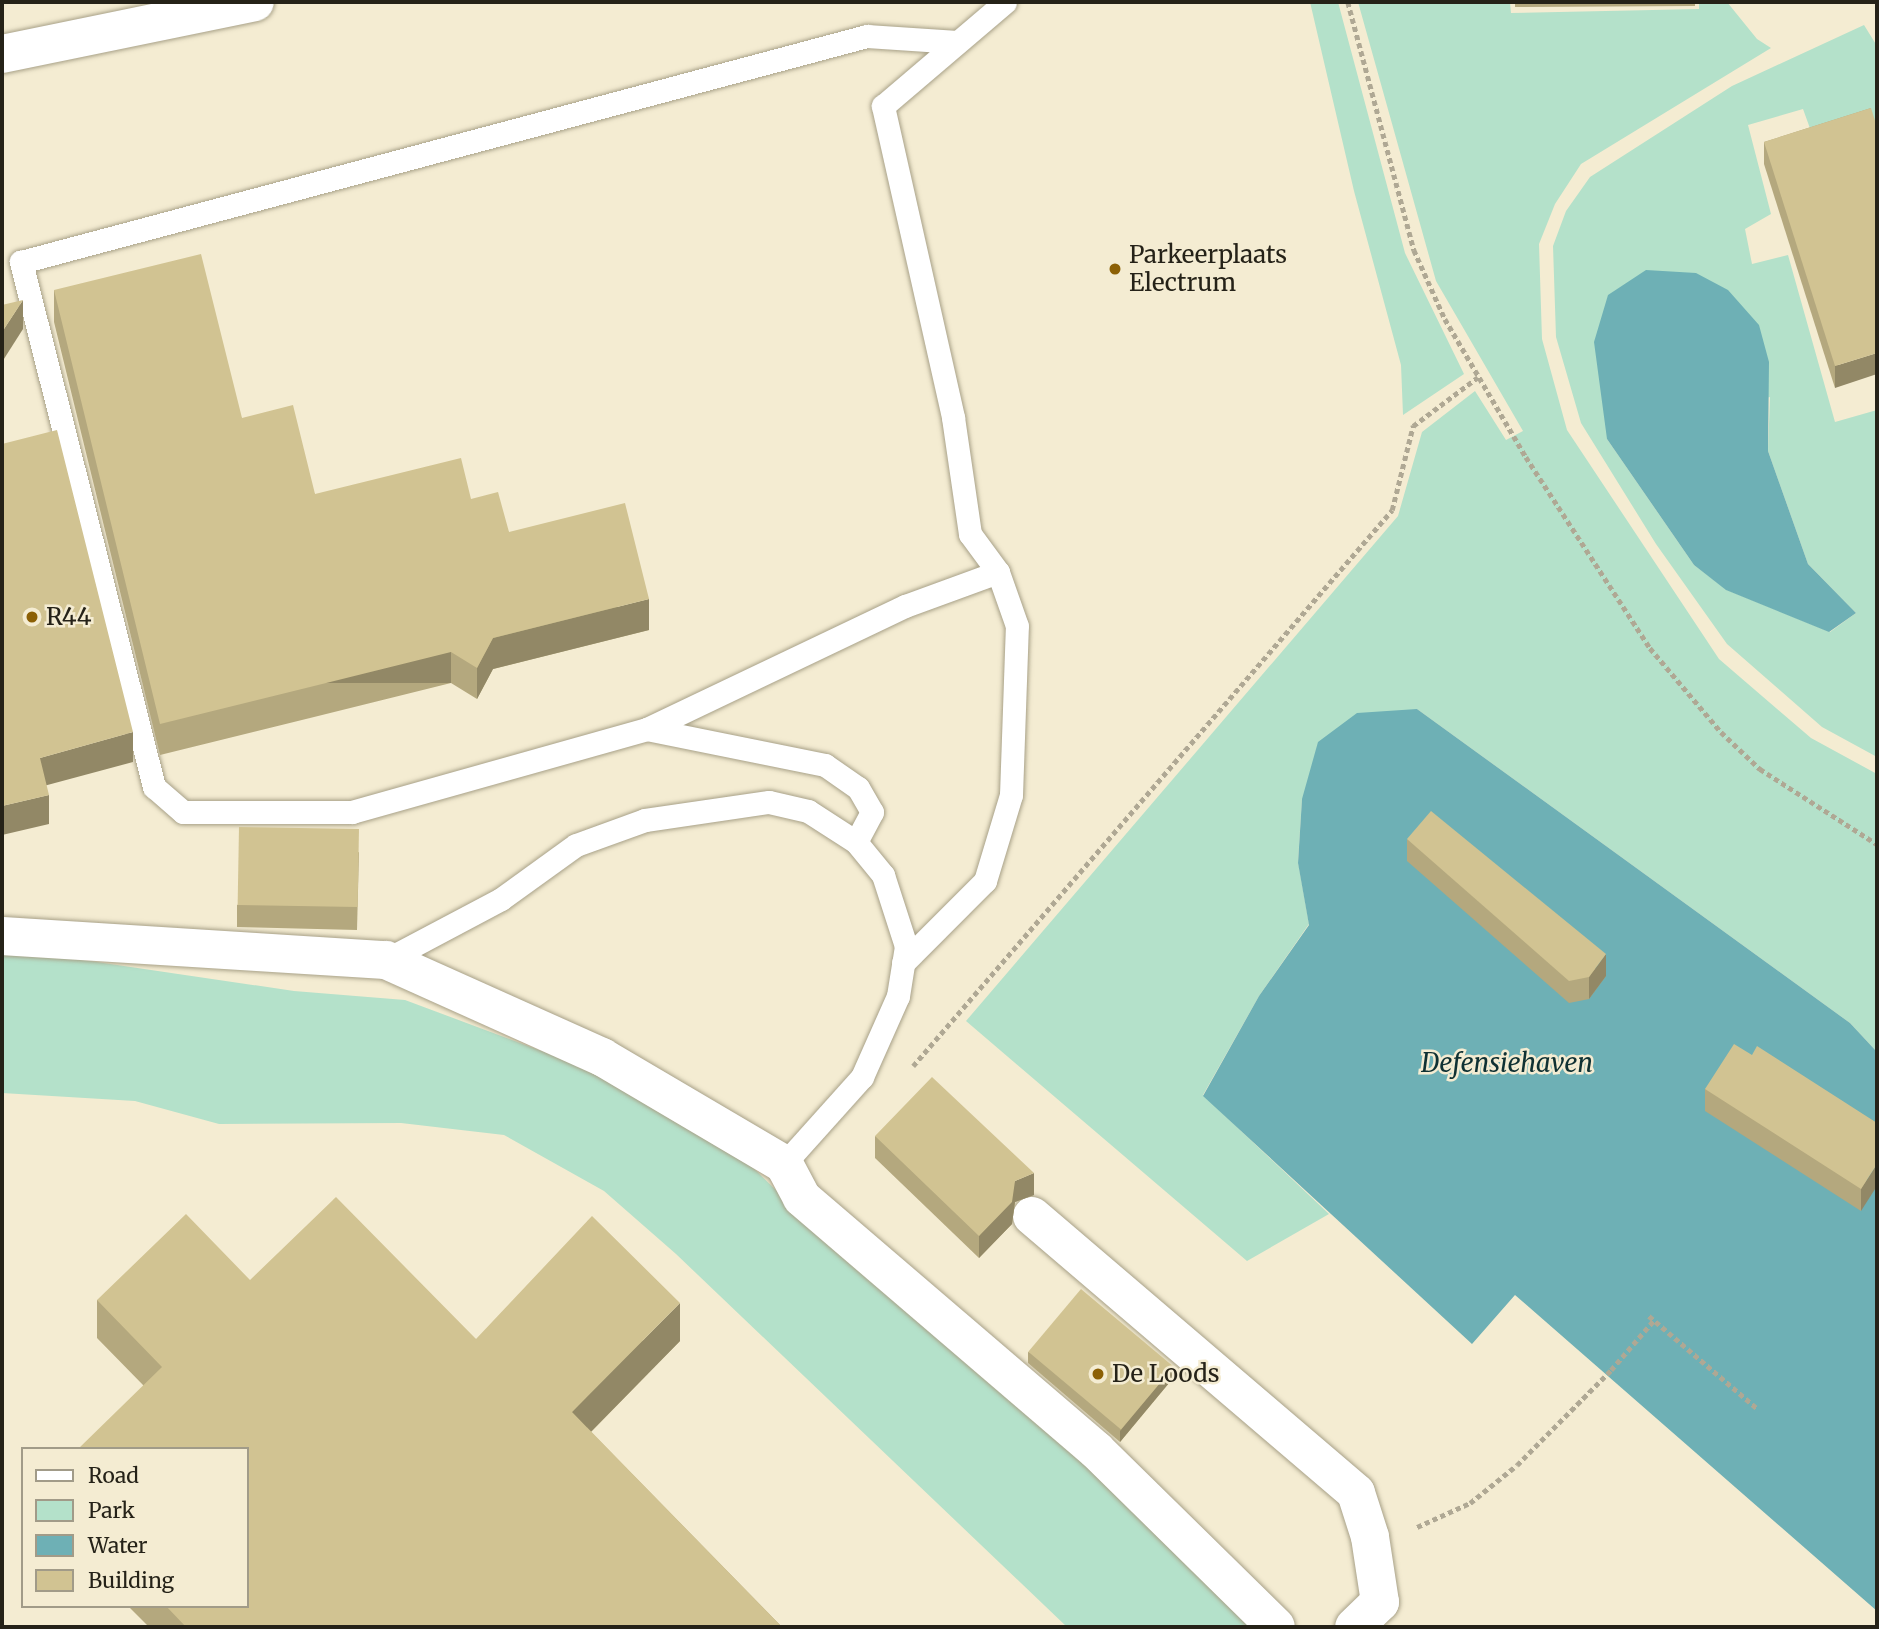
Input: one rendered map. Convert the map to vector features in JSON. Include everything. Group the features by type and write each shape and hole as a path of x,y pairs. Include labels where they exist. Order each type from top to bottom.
{"street":[{"path":"2,54 254,2"},
{"path":"2,936 386,960 602,1057 784,1164 802,1198 1096,1450 1276,1627"},
{"path":"1032,1216 1356,1493 1370,1537 1380,1602 1354,1627"}],"lane":[{"path":"903,963 985,881 1011,795 1017,626 998,572 970,534 953,417 883,106 1005,2"},
{"path":"957,42 867,36 21,262 154,787 183,812 352,813 647,729 905,606 998,572"},
{"path":"647,729 825,765 858,788 872,812 856,842"},
{"path":"386,960 501,899 576,845 646,820 769,803 808,811 856,842 883,875 906,946 898,996 862,1077 784,1164"}],"path":[{"path":"1348,2 1414,250 1478,377 1650,648 1687,693 1760,769 1877,844"},
{"path":"911,1069 1392,510 1413,426 1478,377"},
{"path":"1648,1315 1758,1409"},
{"path":"1370,1537 1414,1528 1470,1503 1517,1465 1611,1370 1654,1320"}],"green space":[{"path":"1310,2 1338,2 1405,253 1464,374 1403,415 1401,365 1354,191"},
{"path":"1358,2 1510,2 1511,13 1699,9 1699,2 1727,2 1757,39 1771,48 1581,164 1555,204 1539,244 1542,339 1567,430 1719,659 1811,738 1877,774 1877,1052 1850,1023 1417,709 1302,799 1298,862 1309,924 1259,996 1203,1095 1329,1214 1247,1261 966,1021 1398,516 1422,432 1475,391 1506,440 1523,431 1436,281"},
{"path":"1864,25 1877,46 1877,123 1816,145 1803,109 1748,125 1771,214 1745,229 1752,264 1788,255 1835,422 1877,410 1877,757 1822,727 1727,644 1656,544 1581,423 1556,337 1553,246 1566,211 1590,177 1732,86","holes":["1770,397 1768,451 1808,564 1856,613 1830,632 1727,590 1694,565 1607,439"]},
{"path":"2,948 294,991 405,1000 614,1078 736,1151 791,1205 1055,1428 1264,1627 1067,1627 676,1254 604,1191 504,1135 401,1123 219,1124 135,1101 2,1093"}],"water":[{"path":"1646,270 1696,273 1728,290 1759,325 1769,362 1768,451 1808,564 1856,613 1829,632 1726,590 1694,565 1607,439 1594,342 1608,295"},
{"name":"Defensiehaven","path":"1417,709 1850,1023 1877,1052 1877,1611 1515,1295 1472,1344 1203,1096 1259,996 1309,925 1298,863 1302,799 1318,742 1357,713"}],"building":[{"path":"1871,108 1877,127 1877,353 1835,366 1764,142"},
{"path":"201,254 242,418 293,405 315,494 461,458 471,499 498,492 509,532 625,503 649,599 493,638 477,668 451,652 160,724 54,290"},
{"path":"23,300 2,332 2,305"},
{"path":"57,430 133,732 40,758 49,795 2,806 2,444"},
{"path":"1431,811 1606,954 1589,977 1569,981 1407,839"},
{"path":"239,827 359,829 358,907 238,905"},
{"path":"1734,1044 1752,1055 1757,1046 1877,1123 1877,1164 1861,1189 1705,1089"},
{"path":"932,1077 1034,1173 1015,1181 1012,1202 979,1236 875,1136"},
{"path":"336,1197 476,1339 592,1216 680,1303 572,1412 782,1627 186,1627 168,1608 248,1608 248,1447 80,1447 162,1367 97,1300 186,1214 250,1280"},
{"name":"De Loods","path":"1081,1289 1174,1367 1121,1430 1028,1352"}],"place":[{"name":"Parkeerplaats Electrum","path":"1115,269"},
{"name":"R44","path":"32,617"},
{"name":"De Loods","path":"1098,1374"}]}
